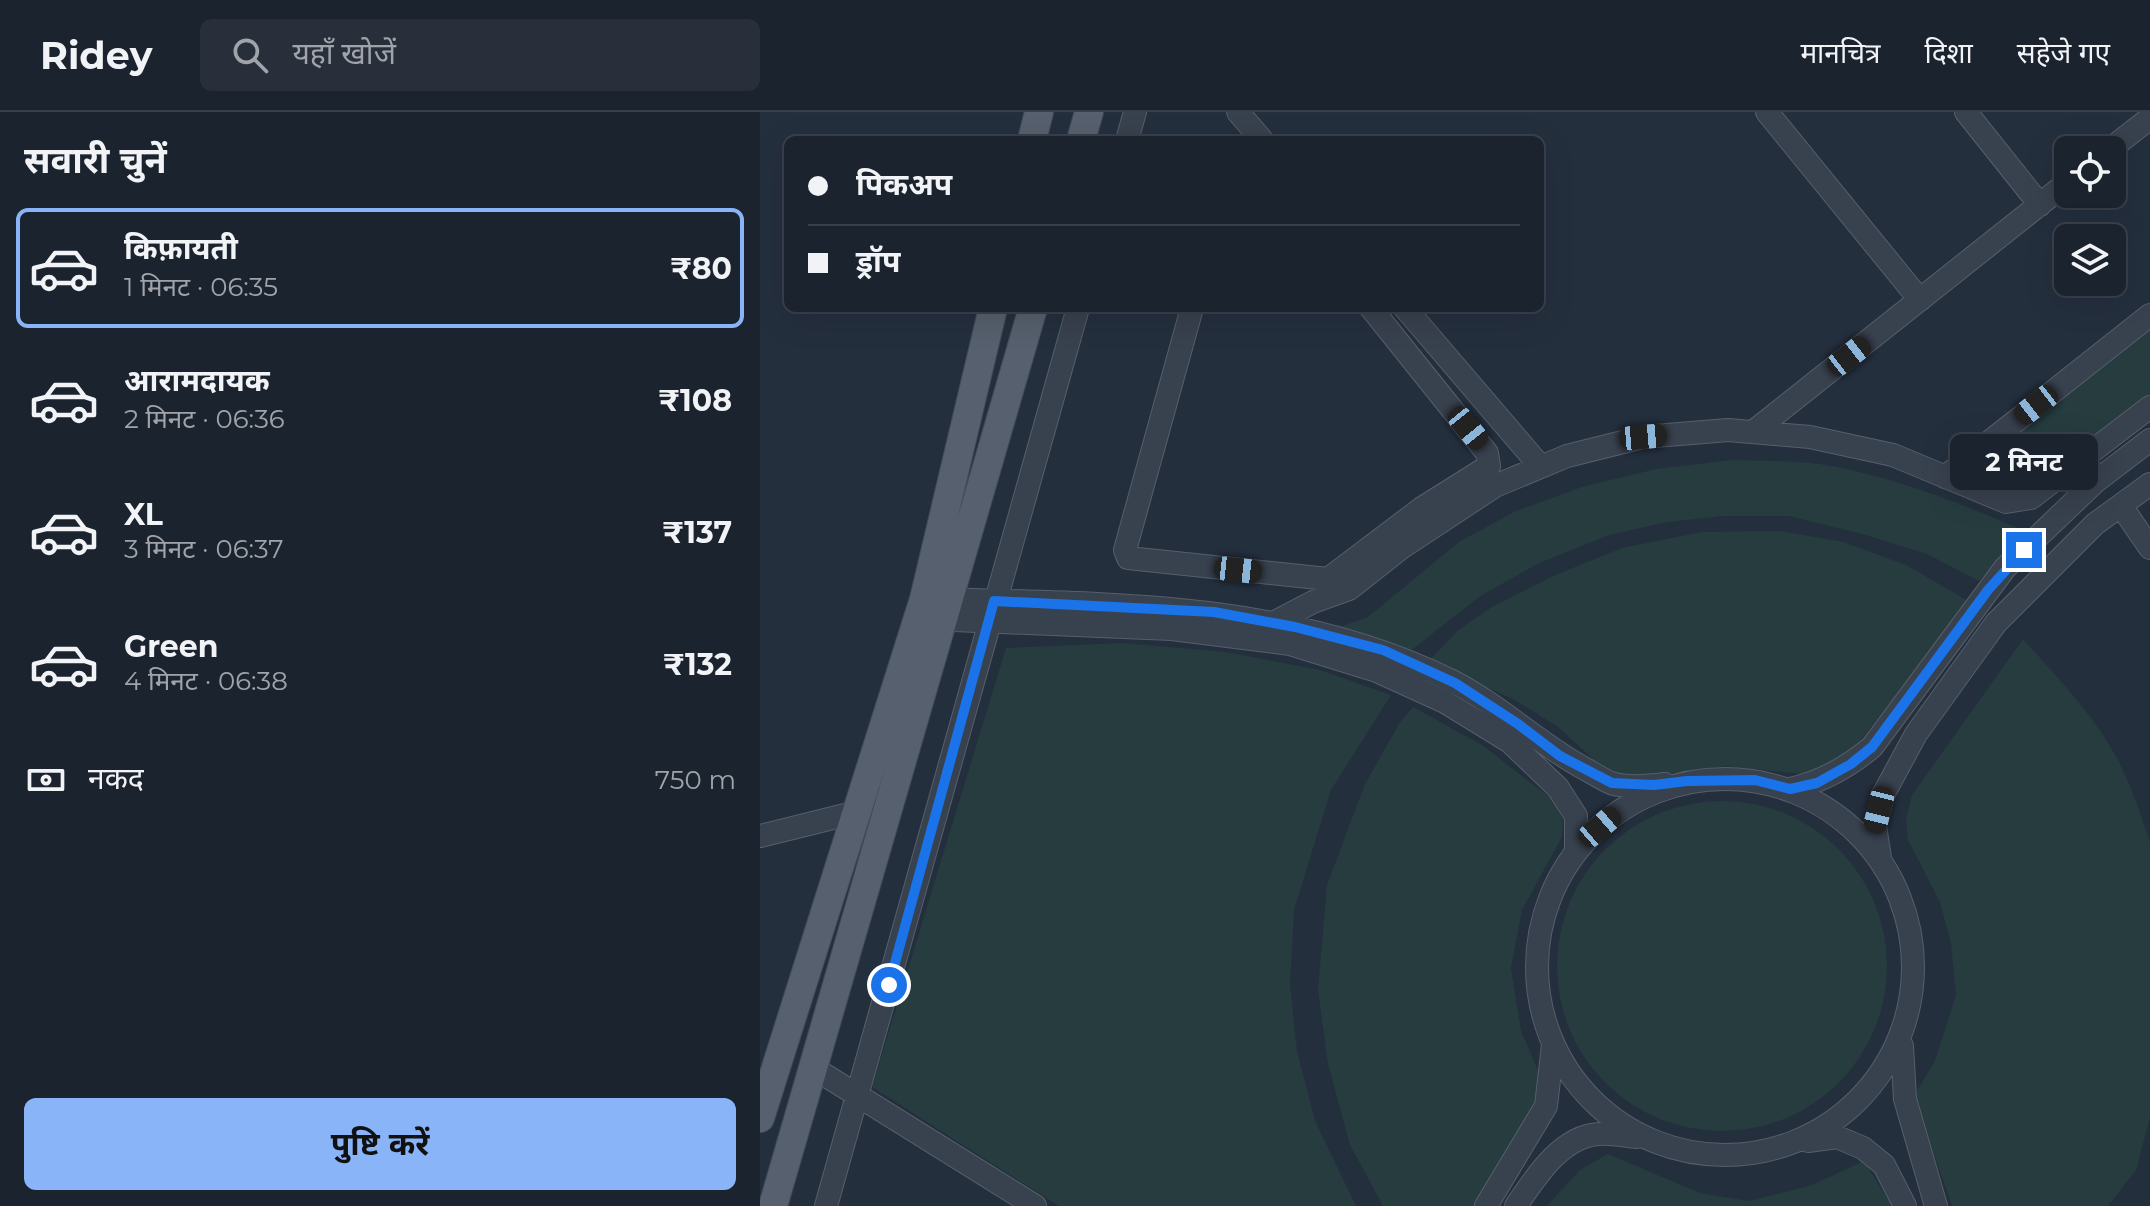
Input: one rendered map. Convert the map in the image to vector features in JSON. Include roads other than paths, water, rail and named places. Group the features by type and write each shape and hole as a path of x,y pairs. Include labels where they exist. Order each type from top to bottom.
{"main road":[{"path":"1033,136 1039,112"},
{"path":"1082,136 1089,112"},
{"path":"773,1206 933,609 992,312"},
{"path":"760,1118 857,812 933,609 1032,312"}],"street":[{"path":"1128,136 1135,112"},
{"path":"1238,112 1259,136"},
{"path":"1767,112 1920,300"},
{"path":"1966,112 2040,205"},
{"path":"2126,137 2150,118"},
{"path":"1753,432 2054,194"},
{"path":"826,1206 1077,312"},
{"path":"1191,312 1125,550 1128,558 1328,579 1422,508 1489,466 1487,453 1374,312"},
{"path":"1408,312 1541,467"},
{"path":"1945,477 2150,315"},
{"path":"1273,623 1313,602 1349,589 1401,548 1495,486 1567,456 1643,437 1728,430 1810,437 1893,455 2006,502 2031,498 2150,407"},
{"path":"1790,789 1817,783 1851,764 1872,747 2005,568 2079,497 2150,440"},
{"path":"2060,476 2079,497"},
{"path":"1880,859 1875,826 1883,795 1916,734 1996,623 2095,524 2150,484"},
{"path":"2121,506 2146,535"},
{"path":"1313,602 1321,578"},
{"path":"933,609 1172,629 1290,644 1377,671 1445,702 1510,742 1558,788 1576,816 1576,848"},
{"path":"992,612 1214,612 1273,623 1383,650 1455,683 1560,756 1612,783 1654,785 1755,780 1808,797 1848,823 1880,859 1907,915 1914,973 1902,1046 1905,1099 1936,1206"},
{"path":"1638,1137 1589,1100 1569,1077 1553,1045 1533,961 1548,894 1576,848 1623,806 1687,781"},
{"path":"760,836 857,812"},
{"path":"1486,1206 1546,1106 1553,1045"},
{"path":"1798,1142 1829,1125 1875,1082 1902,1046"},
{"path":"812,1067 1035,1206"},
{"path":"1516,1206 1533,1180 1565,1146 1597,1133 1638,1137 1700,1155 1760,1153 1798,1142 1837,1137 1863,1148 1884,1165 1905,1206"}]}
